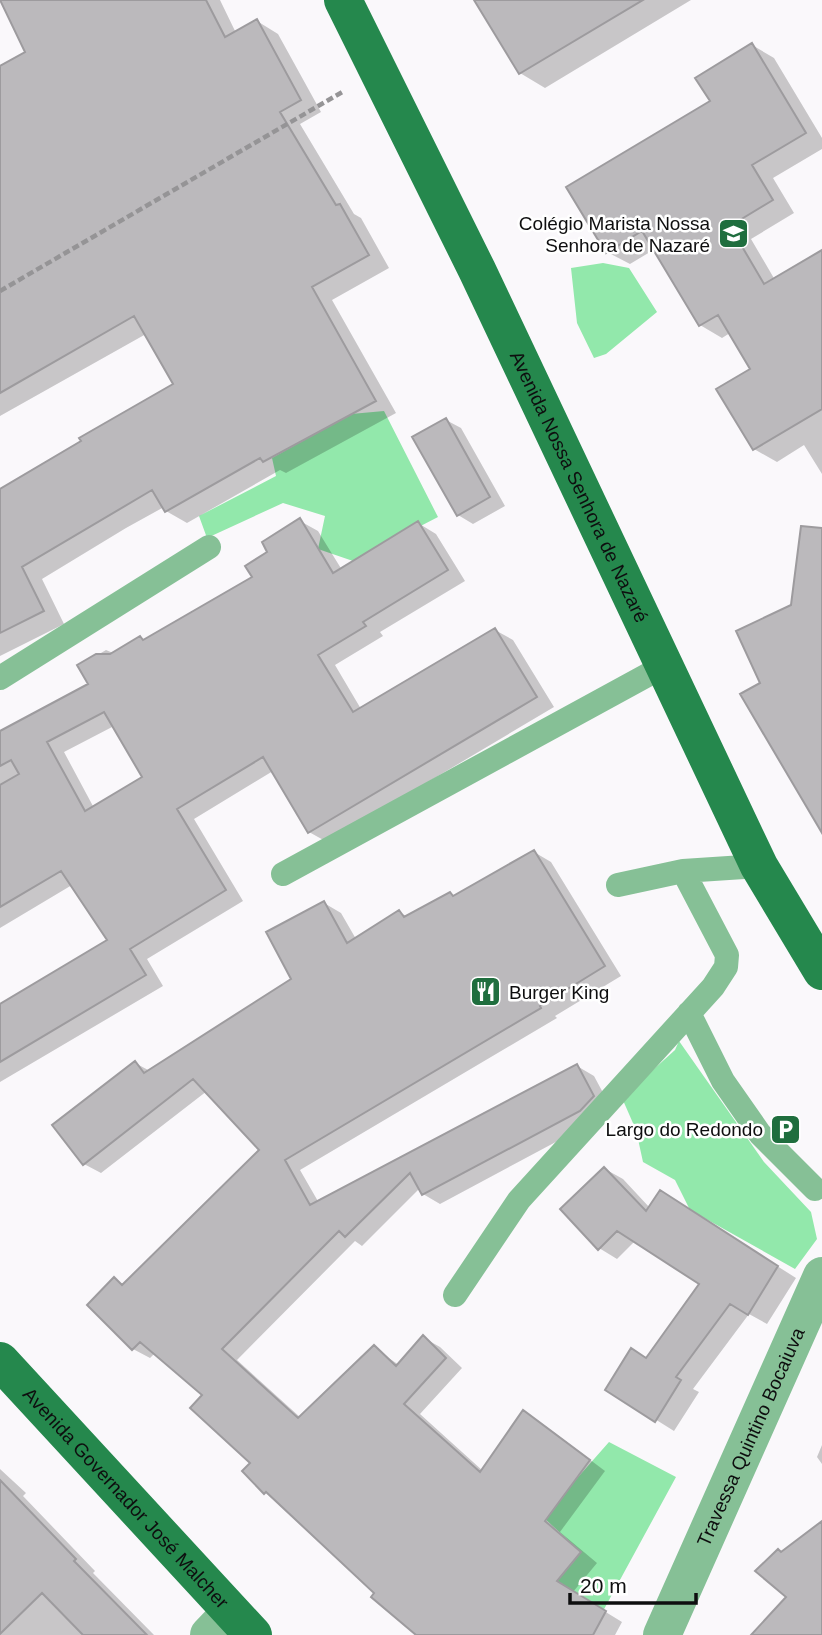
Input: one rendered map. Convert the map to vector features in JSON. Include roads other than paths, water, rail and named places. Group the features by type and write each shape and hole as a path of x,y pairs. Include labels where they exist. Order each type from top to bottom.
{"main road":[{"name":"Avenida Nossa Senhora de Nazaré","path":"343,0 477,270 759,866 822,971"},
{"name":"Avenida Governador José Malcher","path":"0,1361 231,1627"}],"street":[{"name":"Travessa Quintino Bocaiuva","path":"663,1635 822,1276"}],"lane":[{"path":"0,678 209,547"},
{"path":"284,874 664,666"},
{"path":"618,885 683,871 759,866"},
{"path":"455,1295 519,1200 690,1013 726,967 727,955 683,871"},
{"path":"690,1013 723,1081 760,1134 815,1189"}],"place":[{"name":"Colégio Marista Nossa Senhora de Nazaré","path":"733,234"},
{"name":"Burger King","path":"486,992"},
{"name":"Largo do Redondo","path":"786,1129"}]}
